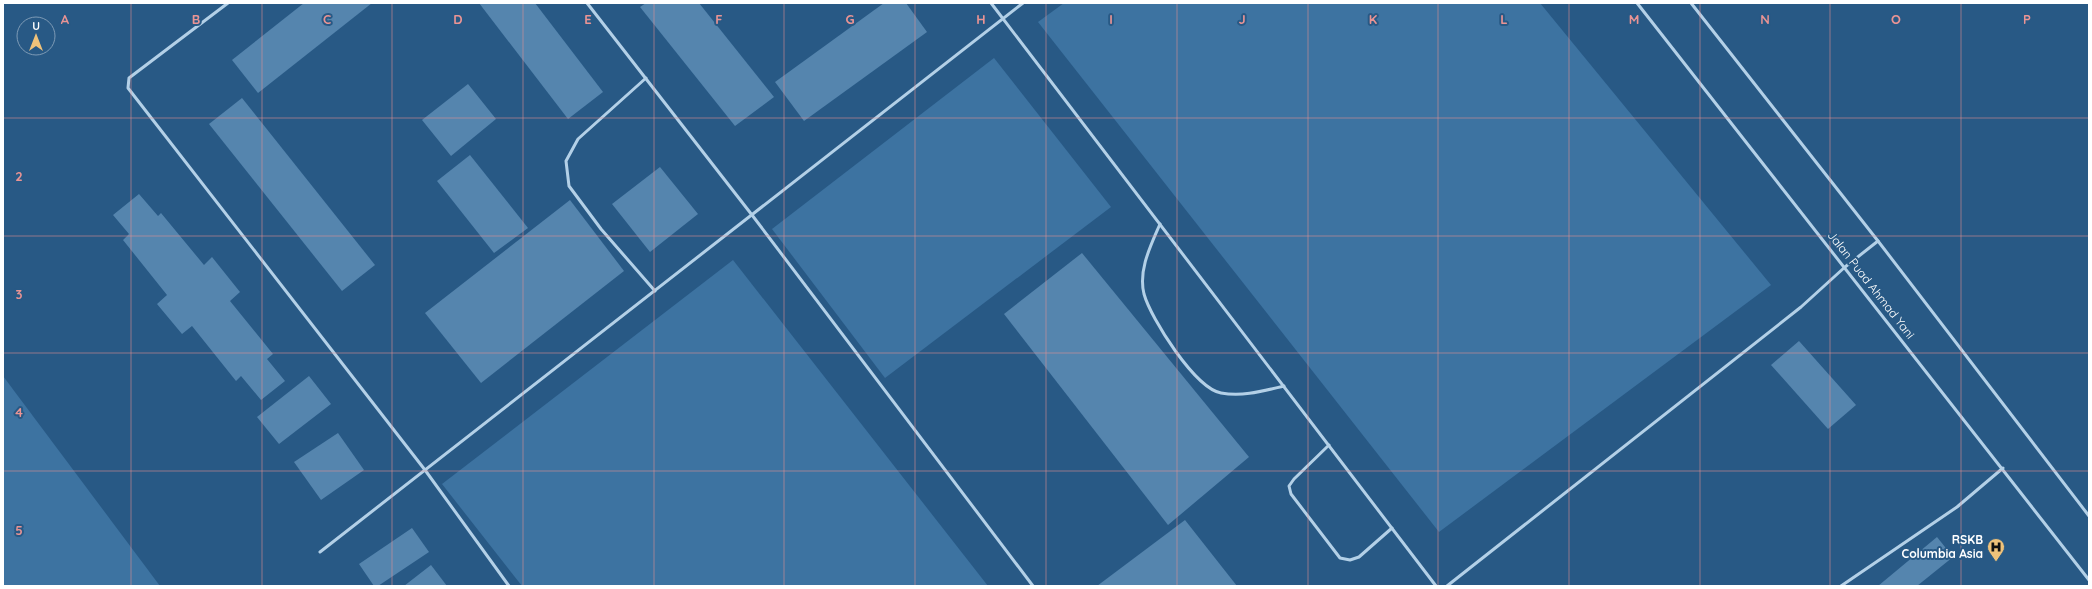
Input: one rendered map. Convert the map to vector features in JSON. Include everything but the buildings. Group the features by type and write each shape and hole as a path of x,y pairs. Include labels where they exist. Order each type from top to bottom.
{"lane":[{"path":"228,3 129,78 128,88 425,470 509,586"},
{"path":"587,3 752,215 1032,586"},
{"path":"990,3 1436,586"},
{"path":"320,552 1023,3"},
{"name":"Jalan Puad Ahmad Yani","path":"1637,3 2003,468 2089,580"},
{"path":"1691,3 1878,241 2089,516"},
{"path":"646,78 578,139 566,161 569,186 601,229 655,291"},
{"path":"1160,224 1144,262 1144,294 1165,338 1193,374 1220,393 1252,394 1284,386"},
{"path":"1446,586 1801,307 1845,267 1878,241"},
{"path":"1329,445 1294,479 1289,486 1291,494 1340,558 1350,560 1359,557 1392,528"},
{"path":"1841,586 1957,507 2003,468"}],"shaded area":[{"path":"1064,3 1540,3 1771,285 1439,532 1038,22"},
{"path":"994,58 1111,207 885,378 772,229"},
{"path":"733,260 988,586 522,586 442,484"},
{"path":"3,376 160,586 3,586"}],"place":[{"name":"RSKB Columbia Asia","path":"1996,562"}]}
